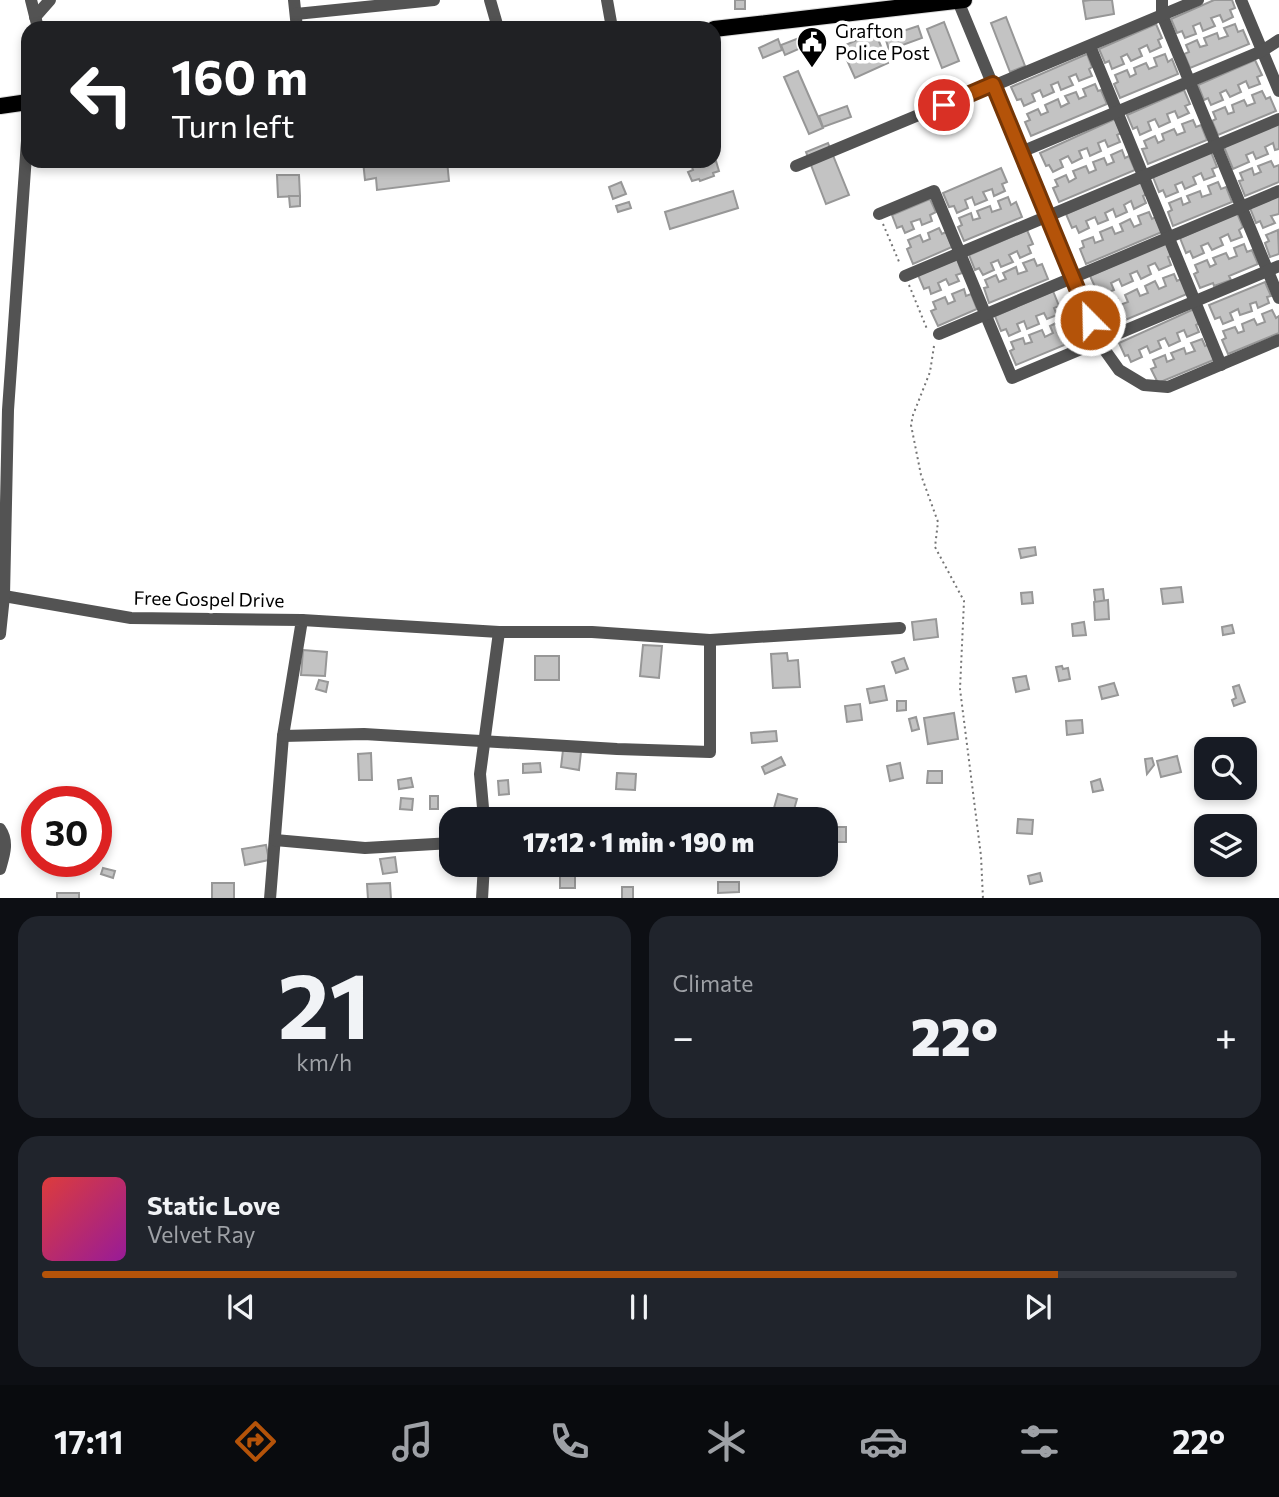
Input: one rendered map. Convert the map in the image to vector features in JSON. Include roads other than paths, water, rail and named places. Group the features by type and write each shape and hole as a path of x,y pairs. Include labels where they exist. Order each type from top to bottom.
{"main road":[{"path":"721,28 964,0"},
{"path":"0,106 21,103"}],"street":[{"path":"31,0 36,21"},
{"path":"37,21 50,0"},
{"path":"294,0 296,21"},
{"path":"296,14 434,0"},
{"path":"490,0 496,21"},
{"path":"607,0 611,21"},
{"path":"1162,0 1162,15 1241,207 1273,269 1279,298"},
{"path":"796,166 1198,0"},
{"path":"1241,0 1279,91"},
{"path":"958,1 1099,342 1118,370 1144,386 1168,387 1279,340"},
{"path":"1021,152 1262,51 1279,40"},
{"path":"1090,46 1221,365"},
{"path":"905,276 1279,119"},
{"path":"0,634 4,596 8,410 25,168"},
{"path":"879,214 934,191 1012,378 1273,269"},
{"path":"939,334 1279,191"},
{"name":"Free Gospel Drive","path":"4,596 131,618 302,620 284,736 270,898"},
{"path":"302,620 499,632 592,632 710,640 900,628"},
{"path":"483,807 480,774 483,740 499,632"},
{"path":"284,736 364,734 710,752 710,640"},
{"path":"0,830 4,835 6,848 0,869"},
{"path":"275,840 365,848 439,844"},
{"path":"482,898 483,877"}],"place":[{"name":"Grafton Police Post","path":"812,69"}]}
